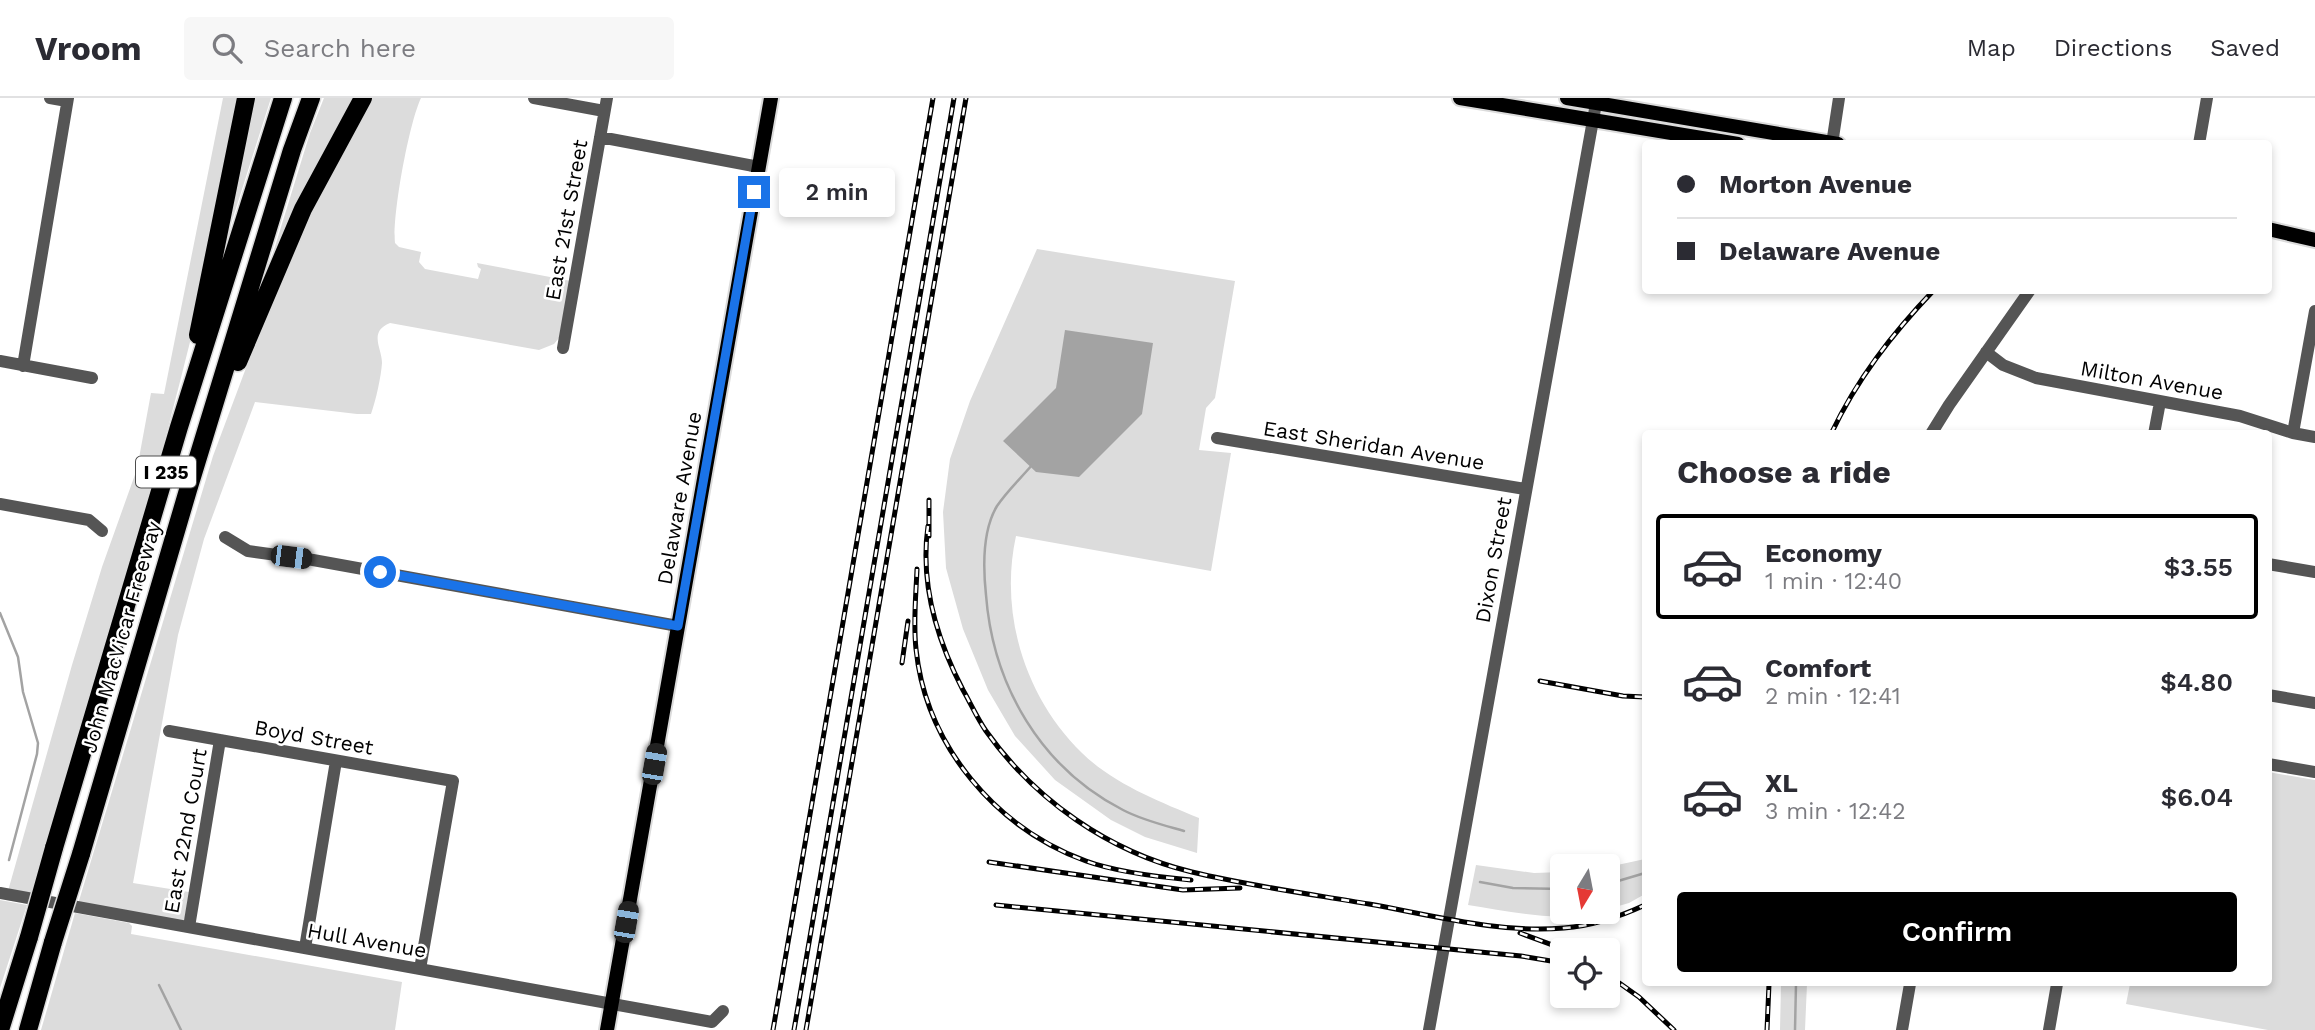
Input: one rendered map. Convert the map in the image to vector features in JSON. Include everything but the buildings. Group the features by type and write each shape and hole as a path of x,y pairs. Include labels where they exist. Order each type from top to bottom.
{"highway":[{"path":"179,427 246,98"},
{"name":"John MacVicar Freeway","path":"1,1030 179,427 283,98"},
{"name":"John MacVicar Freeway","path":"28,1030 292,150 311,98"},
{"path":"206,436 297,221 363,98"}],"main road":[{"name":"Delaware Avenue","path":"607,1030 771,98"},
{"path":"1460,98 1715,140"},
{"path":"1567,98 1596,100 1817,140"},
{"path":"2272,230 2315,240"}],"street":[{"path":"23,366 68,100 50,98"},
{"path":"534,98 606,104"},
{"path":"1834,140 1839,98"},
{"path":"2200,140 2207,98"},
{"name":"Dixon Street","path":"1429,1030 1596,100"},
{"name":"East 21st Street","path":"563,348 606,104"},
{"path":"600,137 758,167"},
{"path":"1934,430 2027,294"},
{"path":"2293,433 2315,311"},
{"name":"Milton Avenue","path":"1986,352 2003,365 2024,375 2240,416 2315,437"},
{"path":"0,361 92,378"},
{"path":"2155,430 2160,402"},
{"name":"East Sheridan Avenue","path":"1217,438 1525,489"},
{"path":"0,504 89,520 102,531"},
{"path":"225,537 248,551 313,560 678,626"},
{"path":"2272,565 2315,572"},
{"path":"2272,696 2315,703"},
{"name":"Boyd Street","path":"169,731 453,781 420,969"},
{"name":"East 22nd Court","path":"188,927 220,740"},
{"path":"305,948 336,761"},
{"path":"2272,765 2315,772"},
{"name":"Hull Avenue","path":"0,893 712,1022 723,1011"},
{"path":"1902,1030 1910,986"},
{"path":"2049,1030 2057,986"}],"shaded area":[{"path":"223,98 240,98 197,312 154,481 30,896 8,891 72,665 102,567 137,469 151,393 164,394"},
{"path":"251,98 271,98 223,249"},
{"path":"324,98 358,98 265,279 310,133"},
{"path":"370,98 421,98 411,127 402,170 395,243 399,247 421,252 419,262 425,269 478,279 481,269 477,263 571,281 559,338 554,344 539,350 390,323 379,331 382,363 371,414 255,402 204,539 178,635 133,883 189,892 185,918 183,921 78,904 213,456 305,217"},
{"path":"1037,249 1235,281 1215,398 1206,408 1199,450 1231,453 1211,571 1016,536 1012,565 1014,624 1021,653 1045,707 1082,753 1108,774 1137,791 1199,818 1197,853 1145,837 1111,820 1055,780 1015,736 988,690 963,629 946,568 943,512 950,459 970,401"},
{"path":"1065,330 1153,343 1142,414 1079,477 1036,472 1003,441 1056,388"},
{"path":"2272,773 2315,780 2315,1030 2268,1030 2126,1004 2130,986 2272,986"},
{"path":"1642,860 1642,896 1620,906 1620,864"},
{"path":"1476,865 1534,873 1550,872 1550,916 1468,905"},
{"path":"0,900 27,905 0,988"},
{"path":"75,913 129,923 132,926 131,934 402,982 395,1030 41,1030"},
{"path":"1781,986 1807,986 1805,1030 1780,1030"}],"waterway":[{"path":"1032,465 997,506 986,538 985,584 991,629 1011,692 1026,721 1045,748 1094,792 1130,814 1184,831"},
{"path":"0,613 18,657 23,692 38,743 9,860"},
{"path":"1620,880 1642,874"},
{"path":"1480,882 1513,888 1550,889"},
{"path":"159,985 181,1030"},
{"path":"1795,1030 1796,986"}],"railway":[{"path":"773,1030 933,98"},
{"path":"794,1030 954,98"},
{"path":"806,1030 966,98"},
{"path":"1833,430 1852,394 1877,358 1930,294"},
{"path":"929,500 929,536"},
{"path":"928,526 926,568 938,631 954,671 980,721 1027,779 1051,801 1103,837 1161,863 1192,872 1491,926 1540,929 1574,927 1605,920 1642,906"},
{"path":"917,569 915,639 922,685 950,750 971,779 995,805 1023,828 1053,846 1086,861 1111,868 1191,880"},
{"path":"902,663 908,621"},
{"path":"1540,681 1642,697"},
{"path":"989,862 1183,890 1240,888"},
{"path":"996,905 1550,961"},
{"path":"1520,933 1550,944"},
{"path":"1620,984 1639,997 1674,1030"},
{"path":"1767,1030 1769,986"}],"route":[{"path":"380,572 678,626 754,192"}]}
